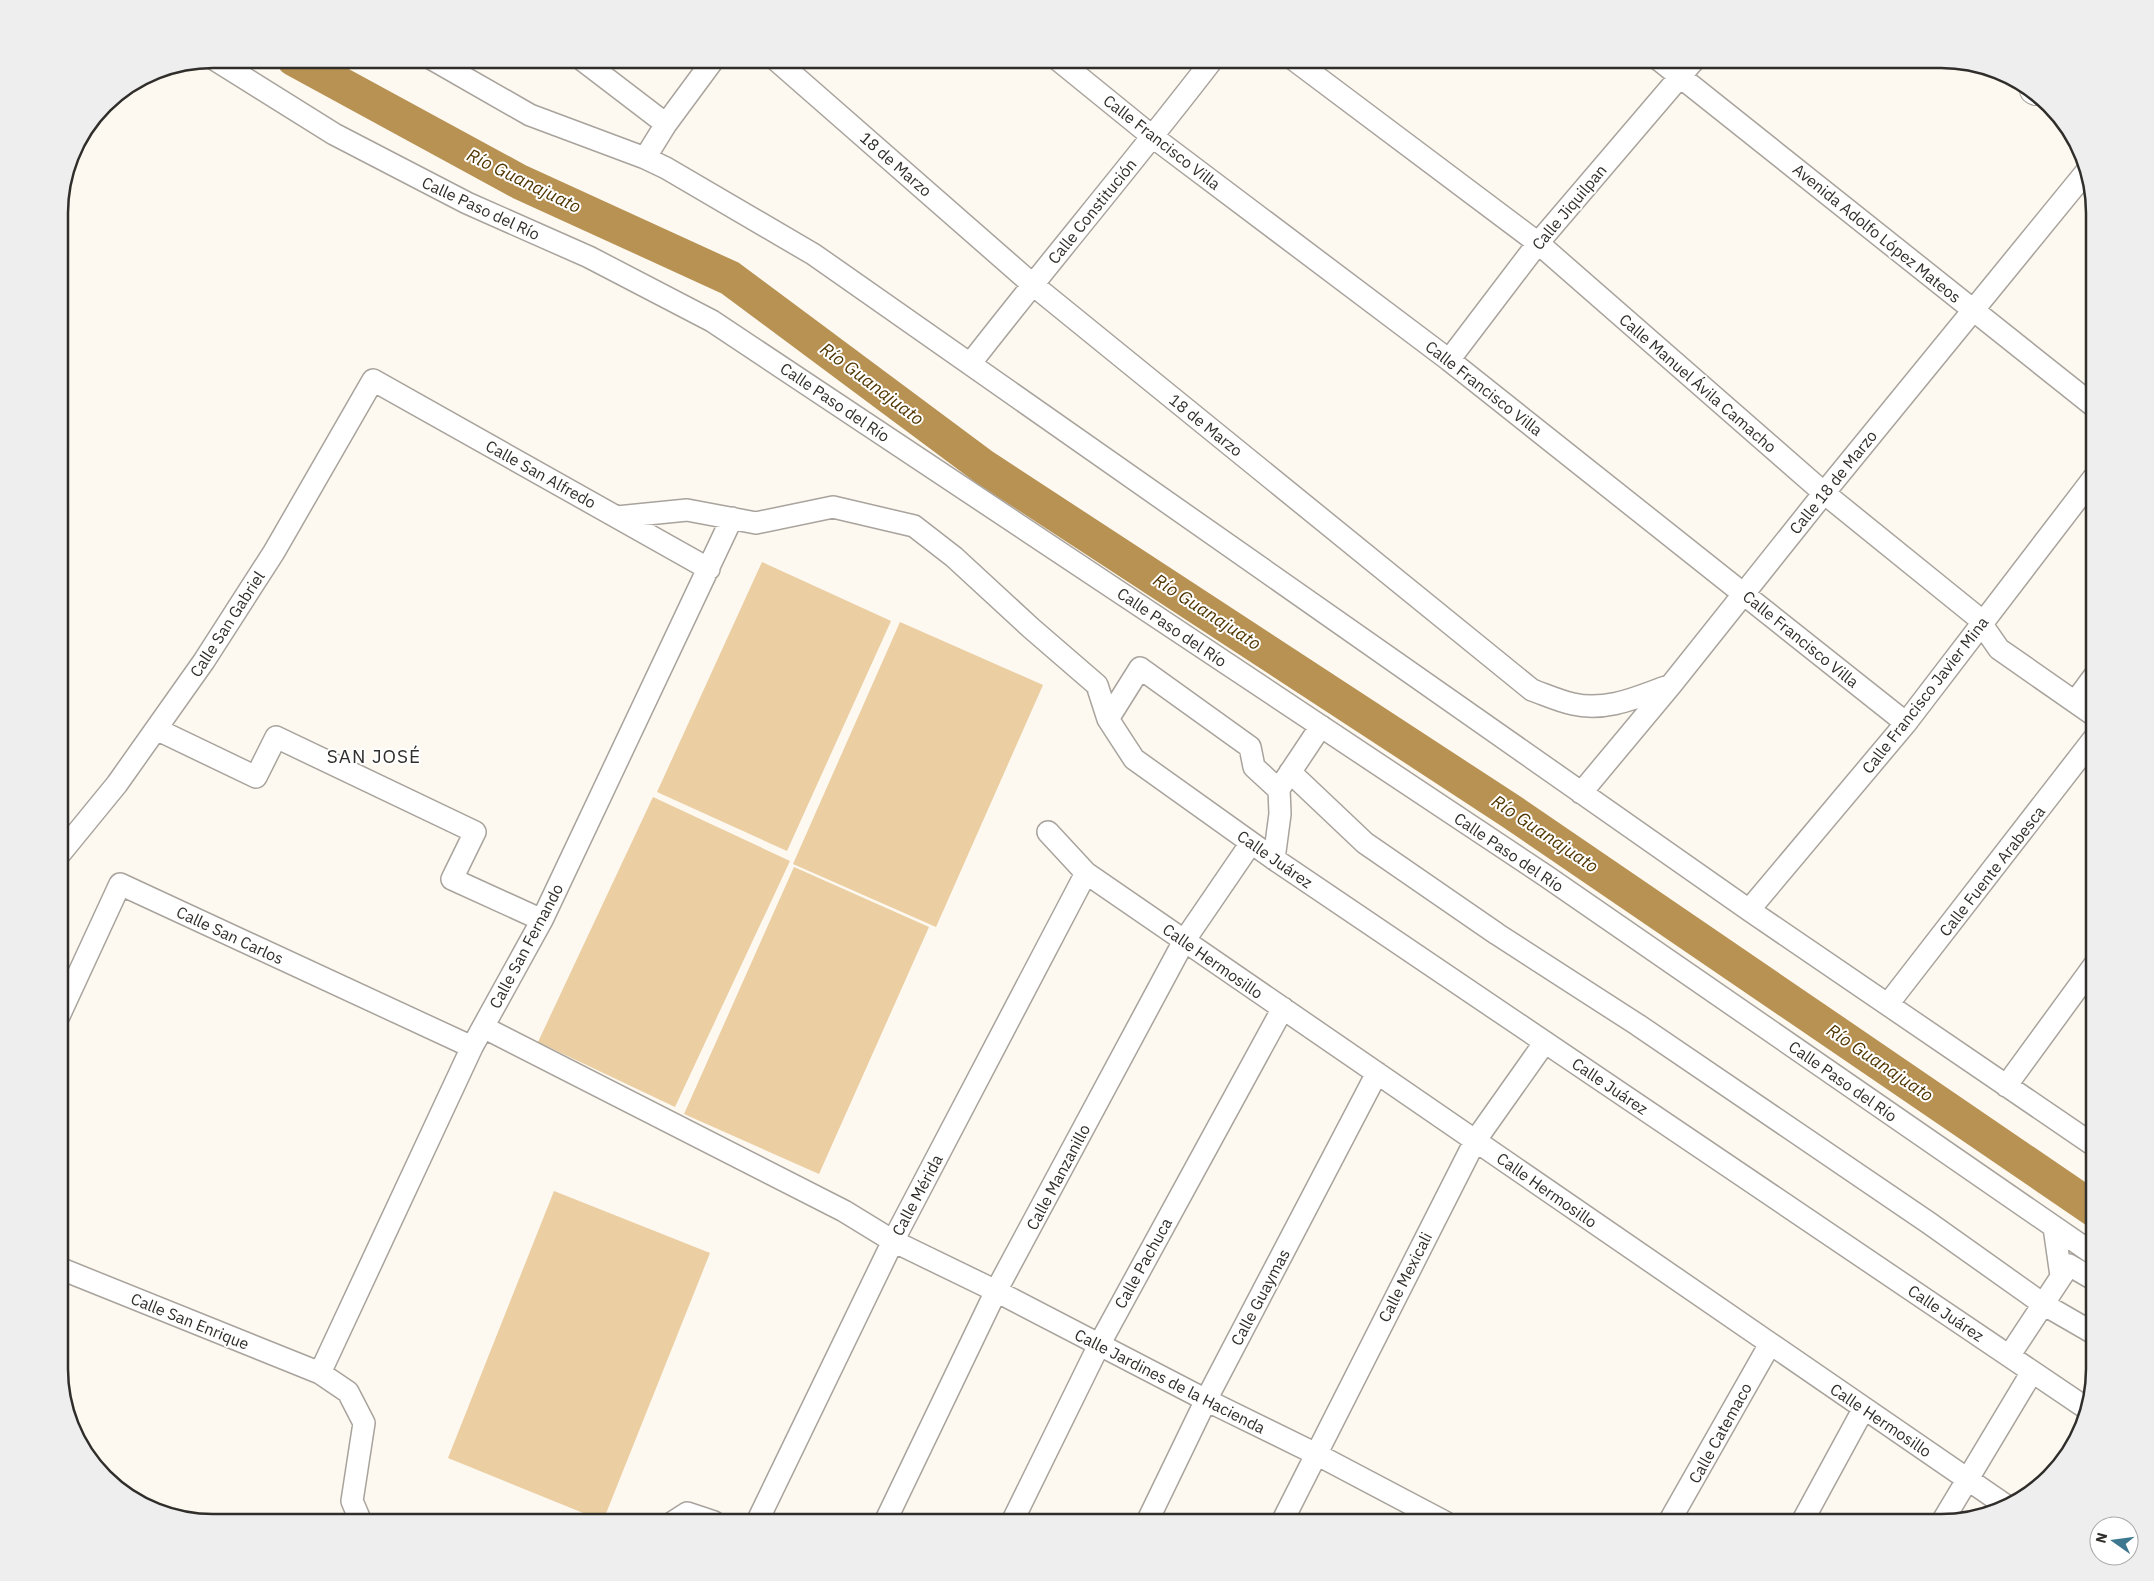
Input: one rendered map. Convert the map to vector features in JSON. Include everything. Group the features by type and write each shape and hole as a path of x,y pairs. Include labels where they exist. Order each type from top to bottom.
{"street":[{"name":"Calle Paso del Río","path":"227,67 334,134 467,203 589,257 712,321 1546,876 2086,1248"},
{"path":"446,67 530,115 645,158 666,168 813,254 1749,910 2086,1140"},
{"path":"591,67 666,124"},
{"path":"645,158 666,124 708,67"},
{"name":"18 de Marzo","path":"784,67 1032,284 1532,690 1574,704 1603,707 1672,685"},
{"name":"Calle Francisco Villa","path":"1067,67 1153,138 1449,360 1906,723"},
{"name":"Calle Constitución","path":"970,364 1032,284 1153,138 1207,67"},
{"name":"Calle Manuel Ávila Camacho","path":"1304,67 1538,243 1824,493 1976,616 1999,649 2086,710"},
{"name":"Avenida Adolfo López Mateos","path":"1668,67 2086,400"},
{"name":"Calle Jiquilpan","path":"1449,360 1538,243 1689,67"},
{"name":"Calle 18 de Marzo","path":"1581,793 1672,685 1824,493 2082,177"},
{"name":"Calle San Alfredo","path":"373,380 709,570"},
{"name":"Calle San Gabriel","path":"68,844 117,784 204,661 274,552 373,380"},
{"name":"Calle Francisco Javier Mina","path":"1749,910 1906,723 2086,488"},
{"path":"616,517 687,510 756,523 833,507 914,526 954,557 1030,628 1097,685 1108,719"},
{"name":"Calle San Fernando","path":"320,1373 472,1047 542,920 732,518"},
{"path":"1108,719 1140,668 1250,747 1254,767 1285,781 1365,842 1497,934 1638,1025 1929,1222 2043,1304 2086,1329"},
{"path":"2075,702 2086,687"},
{"name":"Calle Juárez","path":"1108,719 1134,759 1251,843 2082,1406"},
{"path":"1274,859 1285,781 1321,726"},
{"path":"156,730 256,777 276,737 475,832 452,879 542,920"},
{"name":"Calle Fuente Arabesca","path":"1888,1004 2086,749"},
{"name":"Calle Hermosillo","path":"1048,832 1086,873 2000,1501"},
{"name":"Calle Manzanillo","path":"889,1514 996,1292 1184,941 1251,843"},
{"name":"Calle Mérida","path":"761,1514 893,1241 1086,873"},
{"name":"Calle San Carlos","path":"68,997 120,884 472,1047"},
{"path":"2006,1086 2086,976"},
{"name":"Calle Pachuca","path":"1016,1514 1099,1345 1283,1008"},
{"name":"Calle Jardines de la Hacienda","path":"483,1027 844,1210 893,1241 1316,1454 1418,1514"},
{"name":"Calle Mexicali","path":"1286,1514 1475,1141 1545,1042"},
{"name":"Calle Guaymas","path":"1151,1514 1206,1400 1378,1073"},
{"path":"2009,1356 2065,1270 2054,1227"},
{"path":"2086,1249 2072,1254 2086,1264"},
{"path":"2065,1270 2086,1277"},
{"name":"Calle San Enrique","path":"68,1272 320,1373 348,1392 364,1423 352,1501 358,1514"},
{"name":"Calle Catemaco","path":"1674,1514 1770,1344"},
{"path":"1947,1514 1966,1478 2032,1372"},
{"path":"1806,1514 1864,1408"}],"shaded area":[{"path":"762,562 891,621 787,851 657,792"},
{"path":"900,622 1043,685 936,927 793,864"},
{"path":"653,797 790,861 675,1107 538,1042"},
{"path":"794,867 929,927 819,1174 684,1114"},
{"path":"554,1191 710,1253 606,1514 586,1514 448,1458"}],"waterway":[{"name":"Río Guanajuato","path":"309,67 520,182 730,278 984,467 1512,812 2086,1204"}],"district":[{"name":"SAN JOSÉ","path":"374,756"}]}
